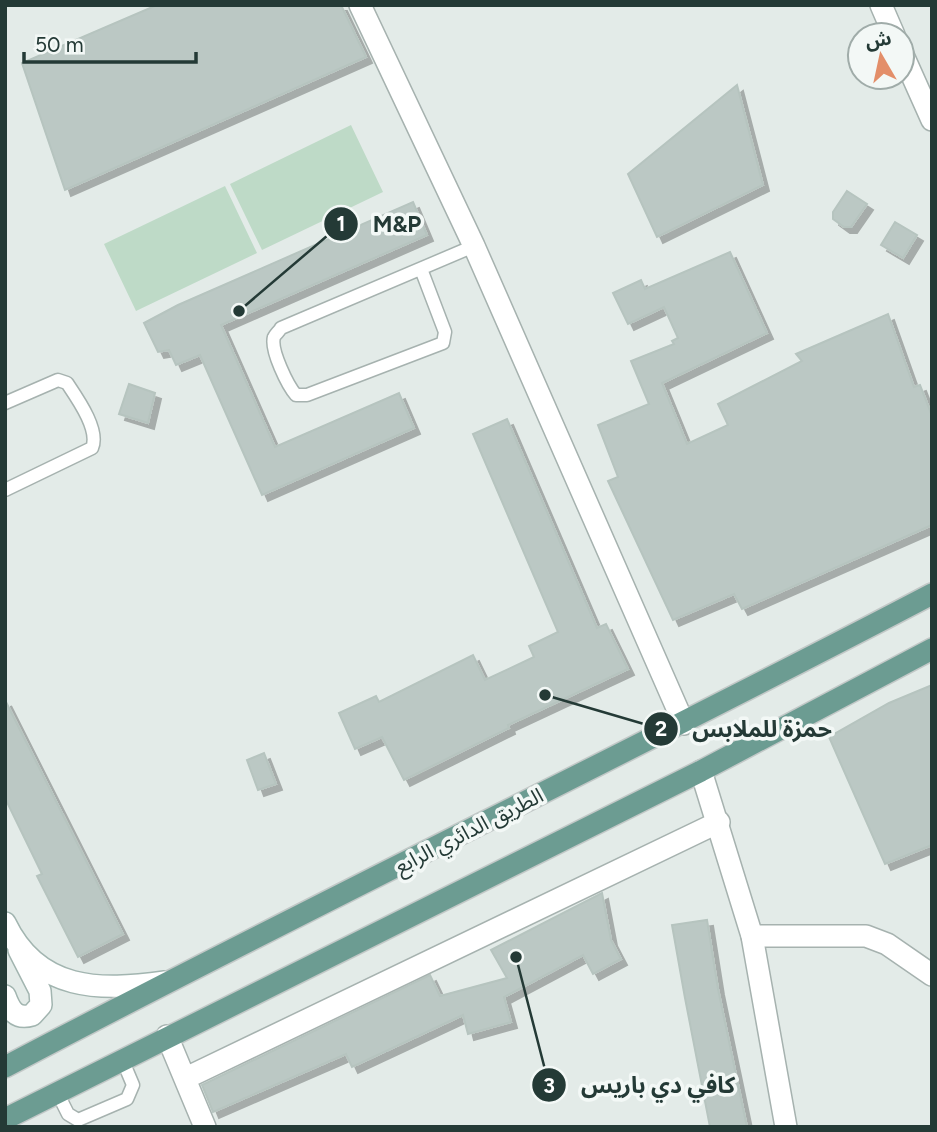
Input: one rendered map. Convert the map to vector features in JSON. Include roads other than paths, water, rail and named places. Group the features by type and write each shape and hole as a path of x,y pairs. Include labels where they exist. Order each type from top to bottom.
{"main road":[{"name":"الطريق الدائري الرابع","path":"5,1067 167,982 684,724 932,594"},
{"path":"14,1120 57,1092 701,771 932,649"}],"street":[{"path":"360,5 474,246 684,724"},
{"path":"916,84 931,117"},
{"path":"701,771 719,822 752,936 786,1127"},
{"path":"186,1077 719,822"},
{"path":"5,923 40,991 41,1005 32,1015 19,1016 9,1006 5,996"},
{"path":"752,936 866,936 887,944 932,975"},
{"path":"17,944 34,961 79,984 109,989 167,982"},
{"path":"167,1036 205,1127"}],"lane":[{"path":"421,269 445,332 443,343 307,396 296,395 286,385 274,344 274,337 281,328 474,246"},
{"path":"5,403 58,380 67,383 93,432 95,441 92,448 5,490"},
{"path":"57,1092 68,1114 78,1120 127,1099 133,1085 122,1059"}],"place":[{"name":"M&P","path":"239,311"},
{"name":"حمزة للملابس","path":"545,695"},
{"name":"كافي دي باريس","path":"516,957"}]}
